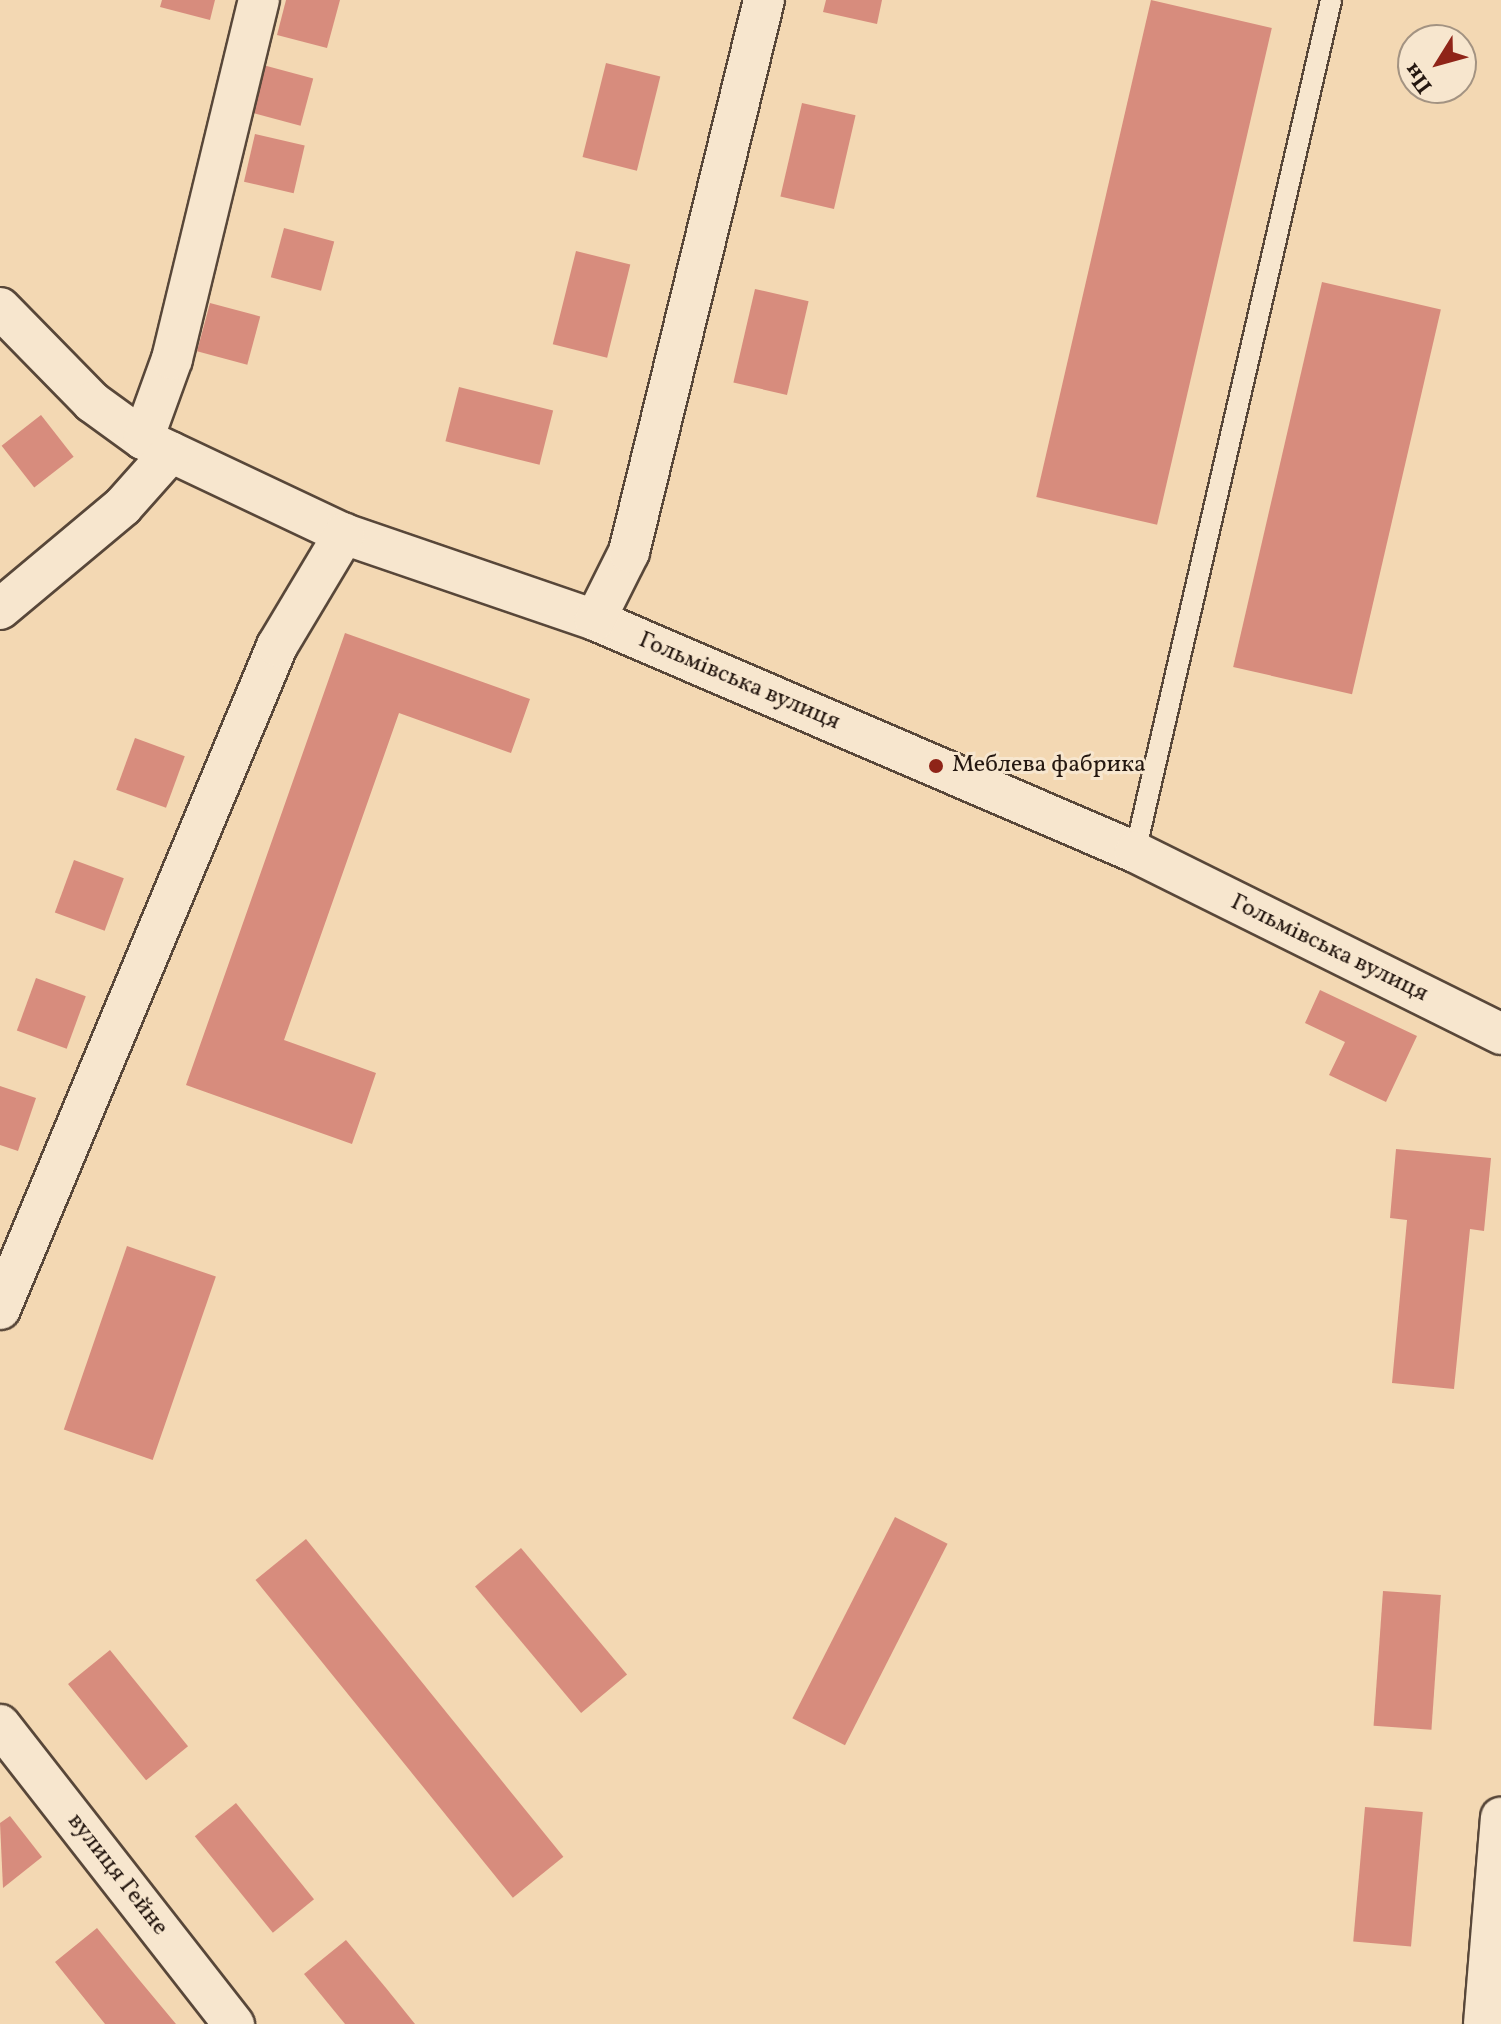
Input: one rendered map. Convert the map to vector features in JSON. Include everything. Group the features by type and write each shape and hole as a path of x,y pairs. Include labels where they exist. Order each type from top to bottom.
{"street":[{"path":"0,609 123,506 157,445 172,359 259,0"},
{"path":"595,620 629,552 764,0"},
{"name":"Гольмівська вулиця","path":"0,308 81,392 157,445 344,534 595,620 1135,852 1501,1034"},
{"path":"0,1309 277,646 344,534"},
{"name":"вулиця Гейне","path":"0,1725 234,2024"},
{"path":"1484,2024 1501,1818"}],"lane":[{"path":"1135,852 1331,0"}],"building":[{"path":"162,0 215,0 210,20 160,7"},
{"path":"286,0 340,0 327,48 277,35"},
{"path":"826,0 882,0 877,24 823,12"},
{"path":"1151,0 1272,28 1157,525 1036,497"},
{"path":"606,63 660,77 637,171 583,157"},
{"path":"263,65 313,78 301,126 250,112"},
{"path":"802,103 856,115 834,209 780,197"},
{"path":"255,134 305,145 294,193 244,182"},
{"path":"284,228 334,241 321,291 271,277"},
{"path":"576,251 630,265 607,358 553,344"},
{"path":"1322,282 1441,309 1352,694 1233,667"},
{"path":"755,289 809,301 787,395 733,383"},
{"path":"210,303 260,316 247,365 197,351"},
{"path":"459,387 553,410 540,465 445,441"},
{"path":"41,415 74,457 34,488 2,446"},
{"path":"345,633 530,699 511,753 399,713 284,1040 376,1073 352,1144 186,1085"},
{"path":"135,738 185,756 166,808 116,790"},
{"path":"74,860 124,878 105,931 55,913"},
{"path":"36,978 86,996 67,1049 17,1031"},
{"path":"1320,990 1417,1036 1386,1102 1329,1075 1345,1042 1305,1023"},
{"path":"0,1086 36,1098 18,1151 0,1145"},
{"path":"1396,1149 1491,1158 1484,1231 1470,1229 1454,1389 1392,1383 1407,1220 1390,1218"},
{"path":"127,1246 216,1277 153,1460 64,1429"},
{"path":"895,1517 948,1544 845,1745 792,1718"},
{"path":"306,1539 563,1857 513,1898 255,1580"},
{"path":"521,1548 627,1674 581,1713 475,1587"},
{"path":"1383,1591 1441,1595 1431,1730 1374,1726"},
{"path":"110,1650 188,1746 146,1780 68,1684"},
{"path":"236,1803 314,1899 273,1933 195,1836"},
{"path":"1365,1807 1423,1812 1411,1947 1353,1941"},
{"path":"10,1816 42,1857 3,1888 0,1823"},
{"path":"97,1928 176,2024 105,2024 55,1962"},
{"path":"346,1940 415,2024 345,2024 304,1974"}],"place":[{"name":"Меблева фабрика","path":"936,766"}]}
